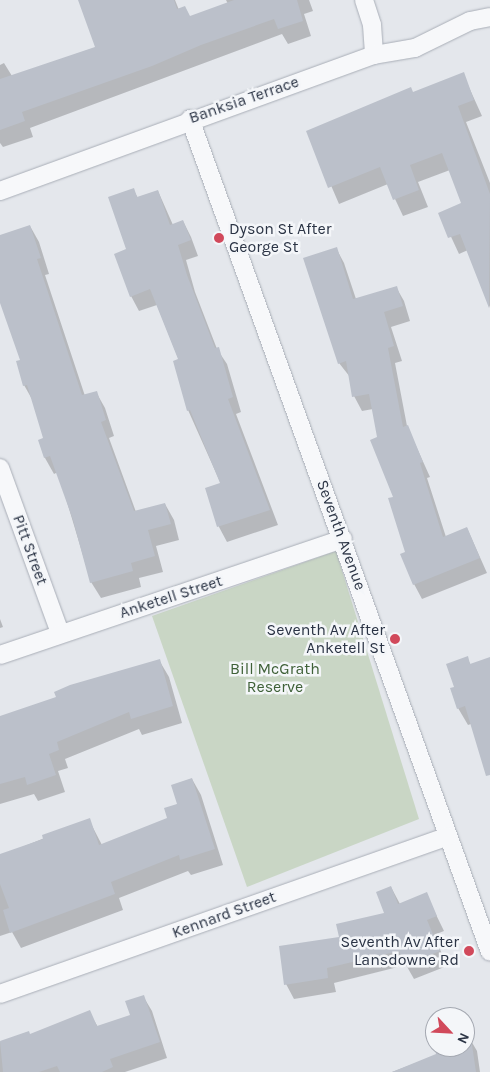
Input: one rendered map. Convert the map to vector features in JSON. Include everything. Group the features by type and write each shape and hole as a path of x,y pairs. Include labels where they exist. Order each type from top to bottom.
{"street":[{"path":"364,0 372,25 374,55"},
{"name":"Banksia Terrace","path":"0,191 190,119 374,55 415,48 470,21 490,17"},
{"name":"Seventh Avenue","path":"190,119 490,952"},
{"name":"Pitt Street","path":"0,468 60,633"},
{"name":"Anketell Street","path":"0,655 60,633 342,539"},
{"name":"Kennard Street","path":"0,994 448,836"}],"green space":[{"name":"Bill McGrath Reserve","path":"336,551 419,819 247,887 152,616"}],"building":[{"path":"78,0 174,0 177,9 185,6 190,16 234,0 297,0 303,21 278,29 274,19 201,45 152,66 22,112 25,121 0,130 0,79 95,47"},
{"path":"464,72 474,100 458,106 490,194 489,308 460,234 448,238 438,213 461,203 442,153 410,165 419,190 393,200 380,167 328,188 306,131 411,87 413,92"},
{"path":"134,188 137,197 158,190 170,225 183,220 191,240 178,245 187,275 215,348 219,347 233,397 228,399 270,510 217,527 205,488 220,483 190,410 187,411 173,361 178,359 150,289 130,297 114,254 126,249 108,197"},
{"path":"30,225 41,258 37,259 82,395 97,391 106,420 101,422 134,511 165,503 171,524 148,530 155,556 131,563 133,571 90,583 73,520 50,456 44,458 38,440 43,438 27,385 23,386 16,361 20,360 0,303 0,235"},
{"path":"337,247 353,299 397,286 403,306 384,312 394,346 388,348 403,427 408,425 423,462 420,463 443,537 467,527 480,558 413,585 400,554 405,552 388,498 393,497 370,440 377,437 369,394 352,397 346,361 338,364 303,258"},
{"path":"468,656 470,664 490,657 490,775 486,776 465,706 457,709 450,688 454,687 446,664"},
{"path":"160,659 173,706 131,719 129,712 57,742 59,750 49,754 56,775 27,785 25,777 0,784 0,716 56,697 54,692 70,685"},
{"path":"192,778 215,849 180,860 179,855 111,882 115,894 10,933 3,910 9,908 0,884 0,854 43,839 42,835 90,818 99,845 167,818 164,808 177,804 171,785"},
{"path":"391,886 398,904 427,892 437,916 427,920 440,951 405,965 399,951 327,968 328,978 284,985 279,946 339,937 336,924 384,913 376,892"},
{"path":"144,995 160,1042 110,1059 113,1067 102,1072 60,1072 57,1066 39,1072 3,1072 0,1041 29,1031 30,1034 90,1010 97,1026 130,1015 125,1001"},
{"path":"429,1057 474,1057 476,1072 392,1072"}],"place":[{"name":"Dyson St After George St","path":"219,238"},
{"name":"Seventh Av After Anketell St","path":"395,639"},
{"name":"Seventh Av After Lansdowne Rd","path":"469,951"}]}
